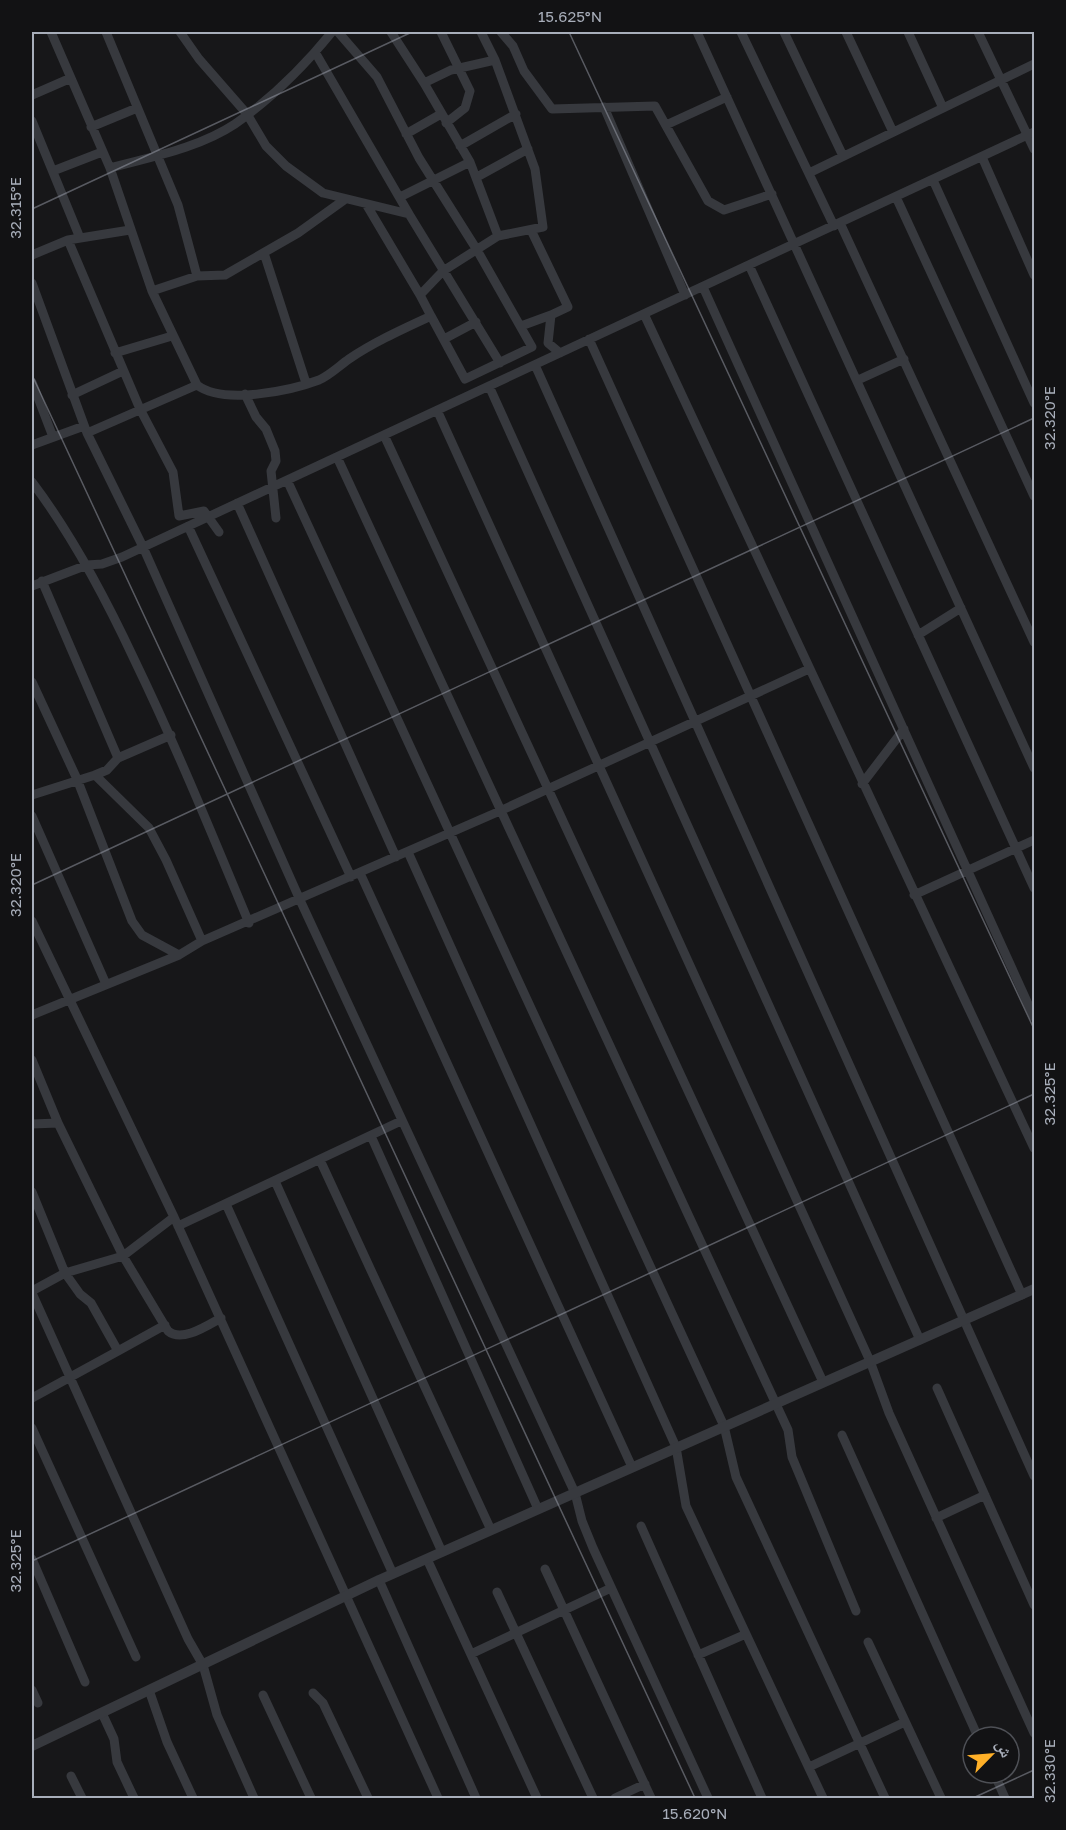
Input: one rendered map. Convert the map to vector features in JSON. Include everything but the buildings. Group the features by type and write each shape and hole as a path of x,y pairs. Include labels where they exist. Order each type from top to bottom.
{"street":[{"path":"51,32 110,168 152,291 172,336 198,385 212,393 245,394 274,392 319,380 379,341 431,316"},
{"path":"106,32 178,205 197,276"},
{"path":"180,32 199,59 247,114 266,146 277,158 322,193 409,214"},
{"path":"110,168 157,156 216,134 269,97 332,32"},
{"path":"338,32 377,77 433,182 477,250 532,347 465,379 420,295 366,204"},
{"path":"391,32 470,162 498,236"},
{"path":"441,32 460,68 470,96 462,111 447,123"},
{"path":"420,295 443,271 498,236 543,227 538,182 528,148 495,60 481,32"},
{"path":"501,32 513,46 524,71 552,108 655,106 708,201 724,210 772,194"},
{"path":"697,32 1035,768"},
{"path":"741,32 809,173 904,359 1035,642"},
{"path":"784,32 843,156"},
{"path":"846,32 893,132"},
{"path":"908,32 943,108"},
{"path":"978,32 1031,134 1035,149"},
{"path":"315,52 409,214 500,363"},
{"path":"424,83 460,68 495,60"},
{"path":"809,173 1035,64"},
{"path":"32,94 71,78"},
{"path":"666,124 727,97"},
{"path":"604,107 685,295"},
{"path":"91,127 137,108"},
{"path":"406,134 441,114"},
{"path":"460,146 516,114"},
{"path":"32,121 80,238"},
{"path":"32,585 87,565 109,562 143,547 1031,134"},
{"path":"32,152 42,147"},
{"path":"477,177 528,148"},
{"path":"53,171 102,152"},
{"path":"982,157 1035,275"},
{"path":"400,197 470,162"},
{"path":"933,180 1035,403"},
{"path":"896,197 1035,496"},
{"path":"152,291 197,276 225,275 298,233 344,200"},
{"path":"32,255 68,240 130,230"},
{"path":"521,326 568,307 531,230"},
{"path":"68,240 140,410 173,472 179,516 204,511 219,532"},
{"path":"264,253 306,383"},
{"path":"749,265 1035,888"},
{"path":"32,283 85,429 143,547 401,1121 575,1492 582,1521 611,1588 708,1798"},
{"path":"703,287 1035,1017"},
{"path":"644,314 914,895 1035,1148"},
{"path":"551,315 548,343 560,353"},
{"path":"444,339 476,322"},
{"path":"115,353 172,336"},
{"path":"590,339 1022,1295"},
{"path":"858,380 904,359"},
{"path":"535,365 963,1321 1035,1476"},
{"path":"72,395 123,370"},
{"path":"32,382 53,437"},
{"path":"32,445 140,410 198,385"},
{"path":"489,386 920,1340"},
{"path":"245,394 266,429 275,451 276,461 271,471 276,518"},
{"path":"437,410 870,1361 889,1413 1035,1733"},
{"path":"384,435 823,1382"},
{"path":"337,457 788,1430 792,1457 856,1611"},
{"path":"286,480 724,1426 736,1477 885,1798"},
{"path":"32,482 87,565 171,735 249,923"},
{"path":"237,503 396,857"},
{"path":"188,526 355,875 632,1467"},
{"path":"42,581 118,758"},
{"path":"918,635 961,608"},
{"path":"32,1015 249,923 809,669"},
{"path":"32,682 77,779 132,921 142,935 179,954"},
{"path":"862,783 904,729"},
{"path":"32,795 95,775 106,770 118,758 171,735"},
{"path":"95,775 149,828 171,870 202,941"},
{"path":"32,816 106,984"},
{"path":"914,895 1035,840"},
{"path":"408,852 676,1447 686,1506 823,1798"},
{"path":"32,921 221,1318 438,1798"},
{"path":"32,1060 58,1123 123,1256 172,1335 177,1336 221,1318"},
{"path":"178,1226 401,1121"},
{"path":"32,1124 58,1123"},
{"path":"371,1136 538,1509"},
{"path":"320,1160 491,1530"},
{"path":"274,1181 442,1552"},
{"path":"32,1192 66,1273 80,1294 91,1303 118,1351"},
{"path":"226,1204 393,1574"},
{"path":"174,1217 123,1256 66,1273 32,1292 188,1639 202,1665 217,1715 254,1798"},
{"path":"32,1746 379,1580 1035,1289"},
{"path":"32,1398 165,1325"},
{"path":"937,1388 1035,1605"},
{"path":"32,1428 136,1657"},
{"path":"842,1435 973,1725"},
{"path":"936,1518 985,1496"},
{"path":"641,1526 762,1798"},
{"path":"32,1559 85,1682"},
{"path":"427,1559 537,1798"},
{"path":"545,1569 651,1798"},
{"path":"379,1580 476,1798"},
{"path":"471,1654 611,1588"},
{"path":"497,1592 593,1798"},
{"path":"698,1655 746,1634"},
{"path":"868,1642 941,1798"},
{"path":"32,1690 38,1703"},
{"path":"149,1690 167,1742 193,1798"},
{"path":"312,1693 323,1703 368,1798"},
{"path":"263,1695 311,1798"},
{"path":"102,1713 114,1739 117,1762 134,1798"},
{"path":"809,1767 905,1722"},
{"path":"71,1776 81,1798"},
{"path":"615,1798 645,1784"}]}
